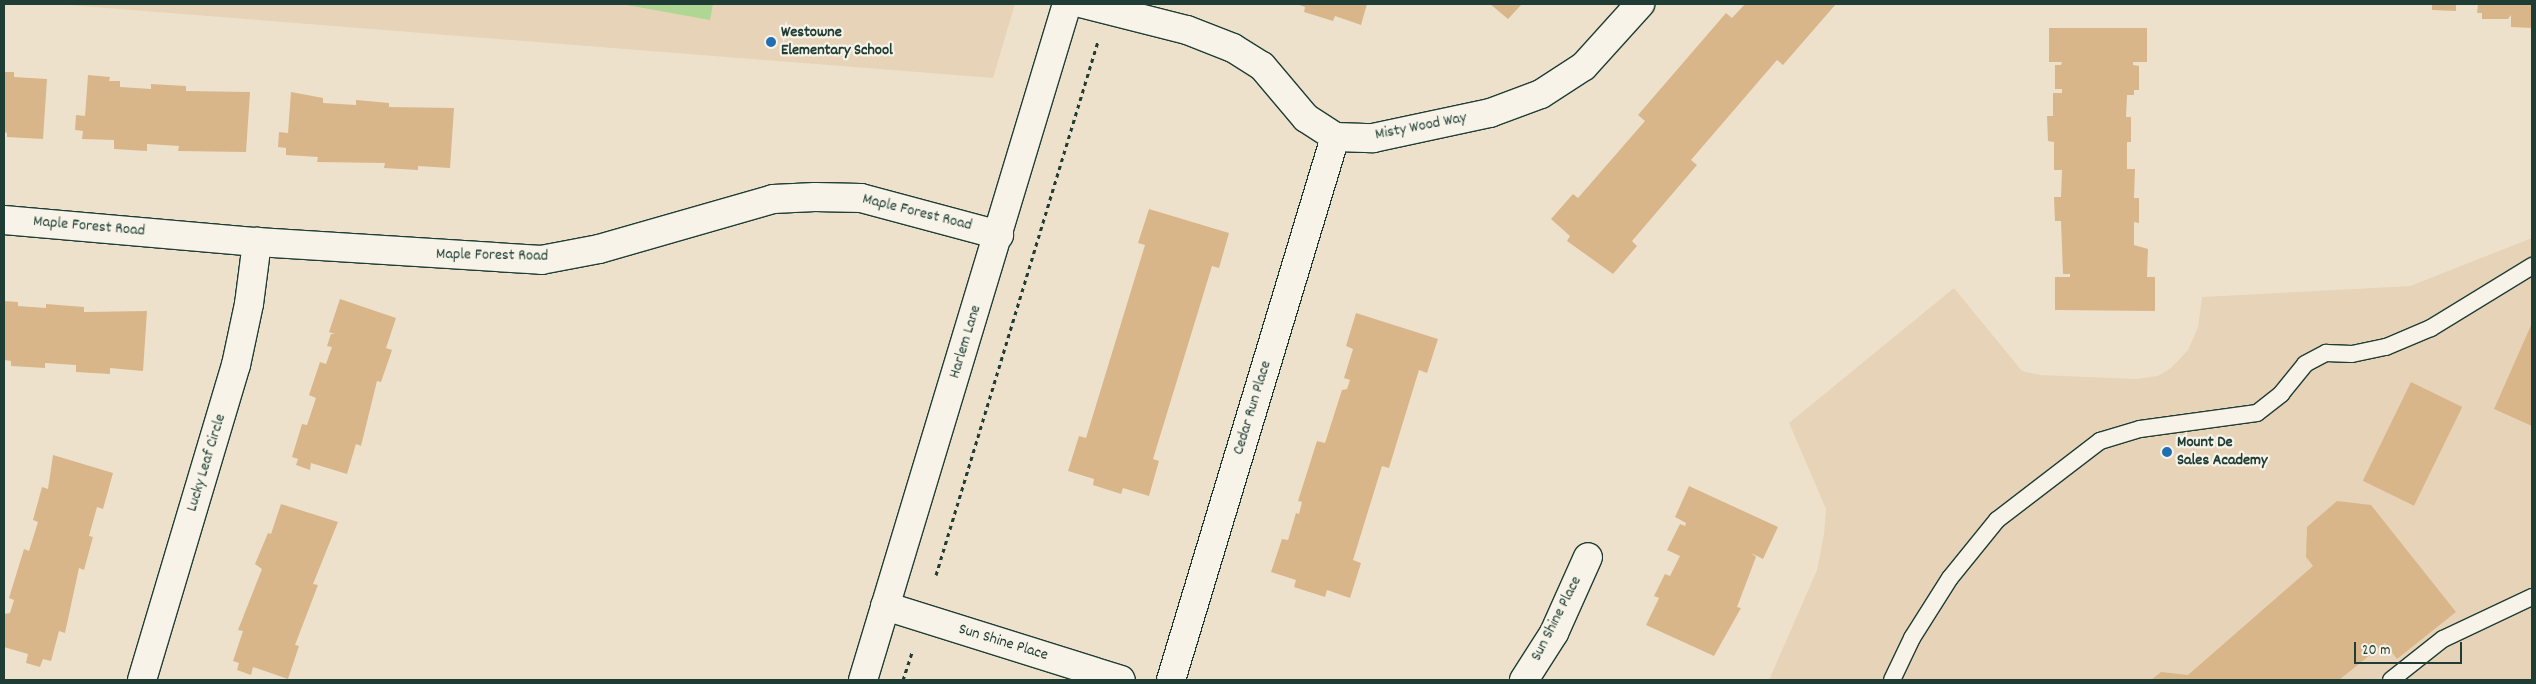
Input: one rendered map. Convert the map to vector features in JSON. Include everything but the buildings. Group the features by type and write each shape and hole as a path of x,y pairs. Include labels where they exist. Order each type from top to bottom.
{"street":[{"name":"Harlem Lane","path":"863,680 999,235 1067,4"},
{"path":"1084,4 1187,30 1233,48 1262,66 1306,118 1335,137"},
{"name":"Misty Wood Way","path":"1335,137 1373,138 1490,113 1541,94 1584,66 1640,4"},
{"name":"Cedar Run Place","path":"1171,680 1335,137"},
{"name":"Maple Forest Road","path":"4,220 257,242 542,260 600,249 773,199 815,197 861,198 999,235"},
{"name":"Lucky Leaf Circle","path":"142,680 236,365 249,304 257,242"},
{"name":"Sun Shine Place","path":"1524,680 1554,633 1588,557"},
{"name":"Sun Shine Place","path":"886,606 1121,680"}],"lane":[{"path":"1892,680 1912,638 1950,578 1997,520 2100,441 2140,429 2257,413 2281,394 2305,364 2326,353 2352,354 2386,348 2431,328 2532,266"},
{"path":"2390,680 2443,639 2532,597"}],"path":[{"path":"936,575 1098,41"},
{"path":"903,680 912,652"}],"shaded area":[{"name":"Westowne Elementary School","path":"55,4 1015,4 993,78"},
{"name":"Mount De Sales Academy","path":"2532,238 2532,680 1769,680 1817,570 1824,534 1826,509 1789,423 1954,288 2022,371 2040,375 2136,379 2158,376 2171,368 2188,350 2198,327 2202,297 2410,286"}],"green space":[{"path":"621,4 713,4 710,20"}],"place":[{"name":"Westowne Elementary School","path":"771,42"},
{"name":"Mount De Sales Academy","path":"2167,452"}]}
